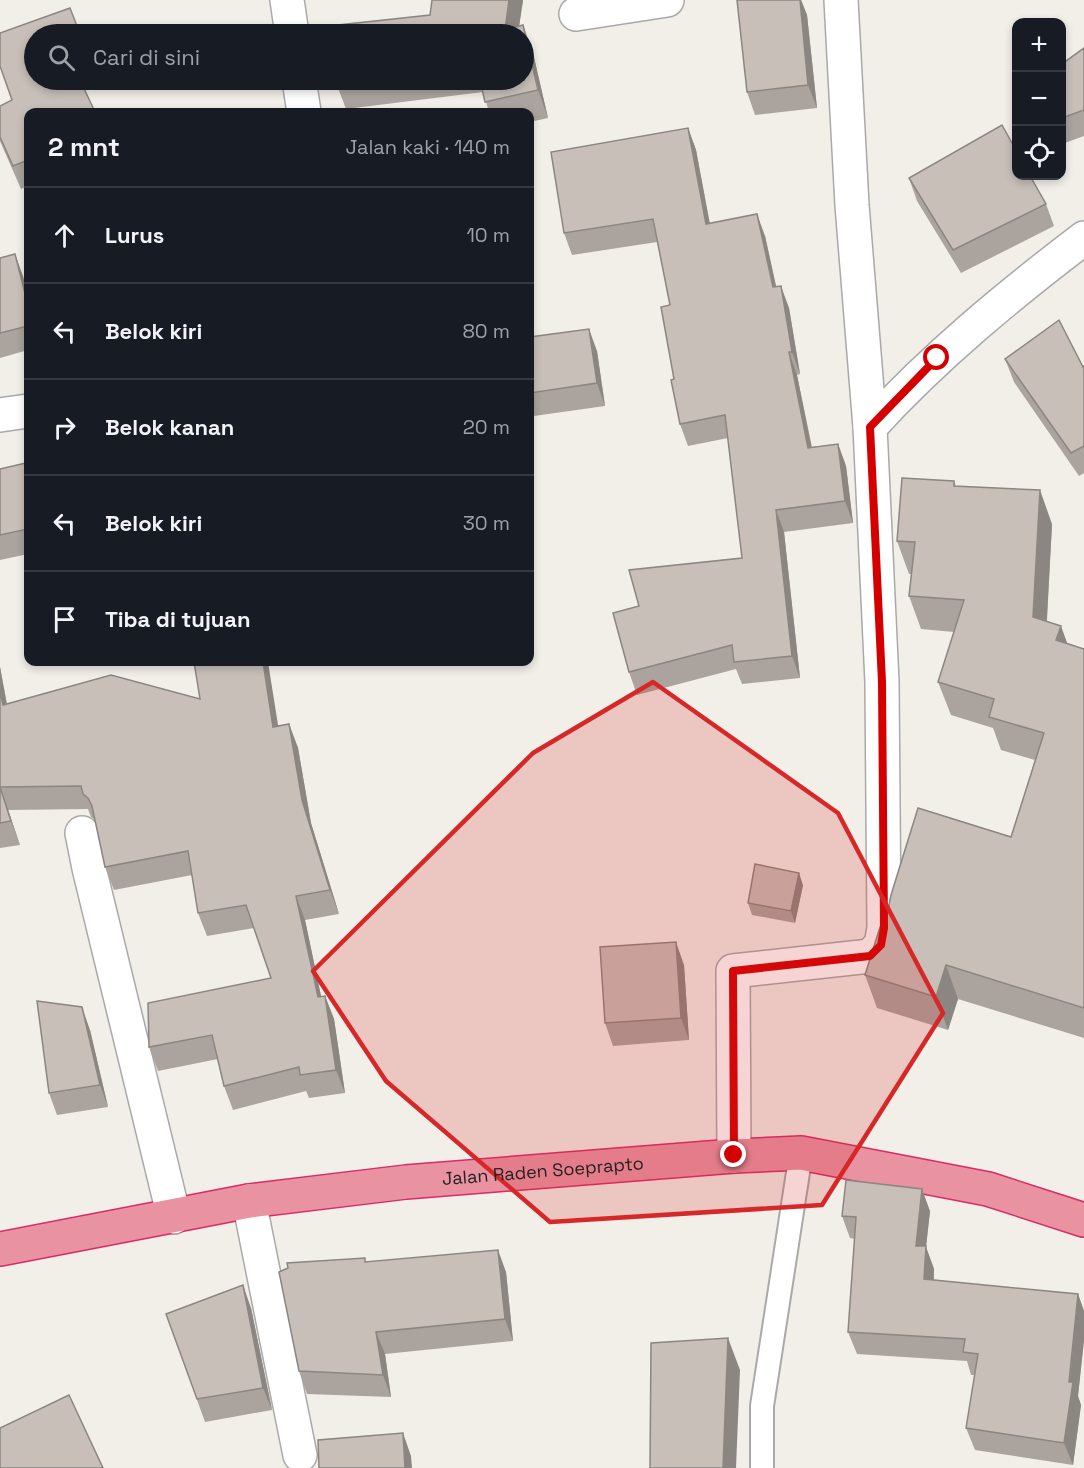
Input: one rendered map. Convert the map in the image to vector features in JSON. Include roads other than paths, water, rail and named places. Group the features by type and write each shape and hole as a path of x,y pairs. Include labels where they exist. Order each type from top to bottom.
{"highway":[{"name":"Jalan Raden Soeprapto","path":"0,1249 249,1201 406,1182 734,1155 801,1153 988,1189 1084,1220"}],"street":[{"path":"287,0 291,24"},
{"path":"576,14 667,0"},
{"path":"734,1155 733,971 870,956 881,945 884,928 882,682 870,427 852,205 841,0"},
{"path":"301,90 303,108"},
{"path":"870,427 937,358 1012,292 1084,238"},
{"path":"0,416 24,412"},
{"path":"82,833 174,1216"},
{"path":"249,1201 300,1455"}],"lane":[{"path":"762,1468 762,1406 801,1153"}]}
